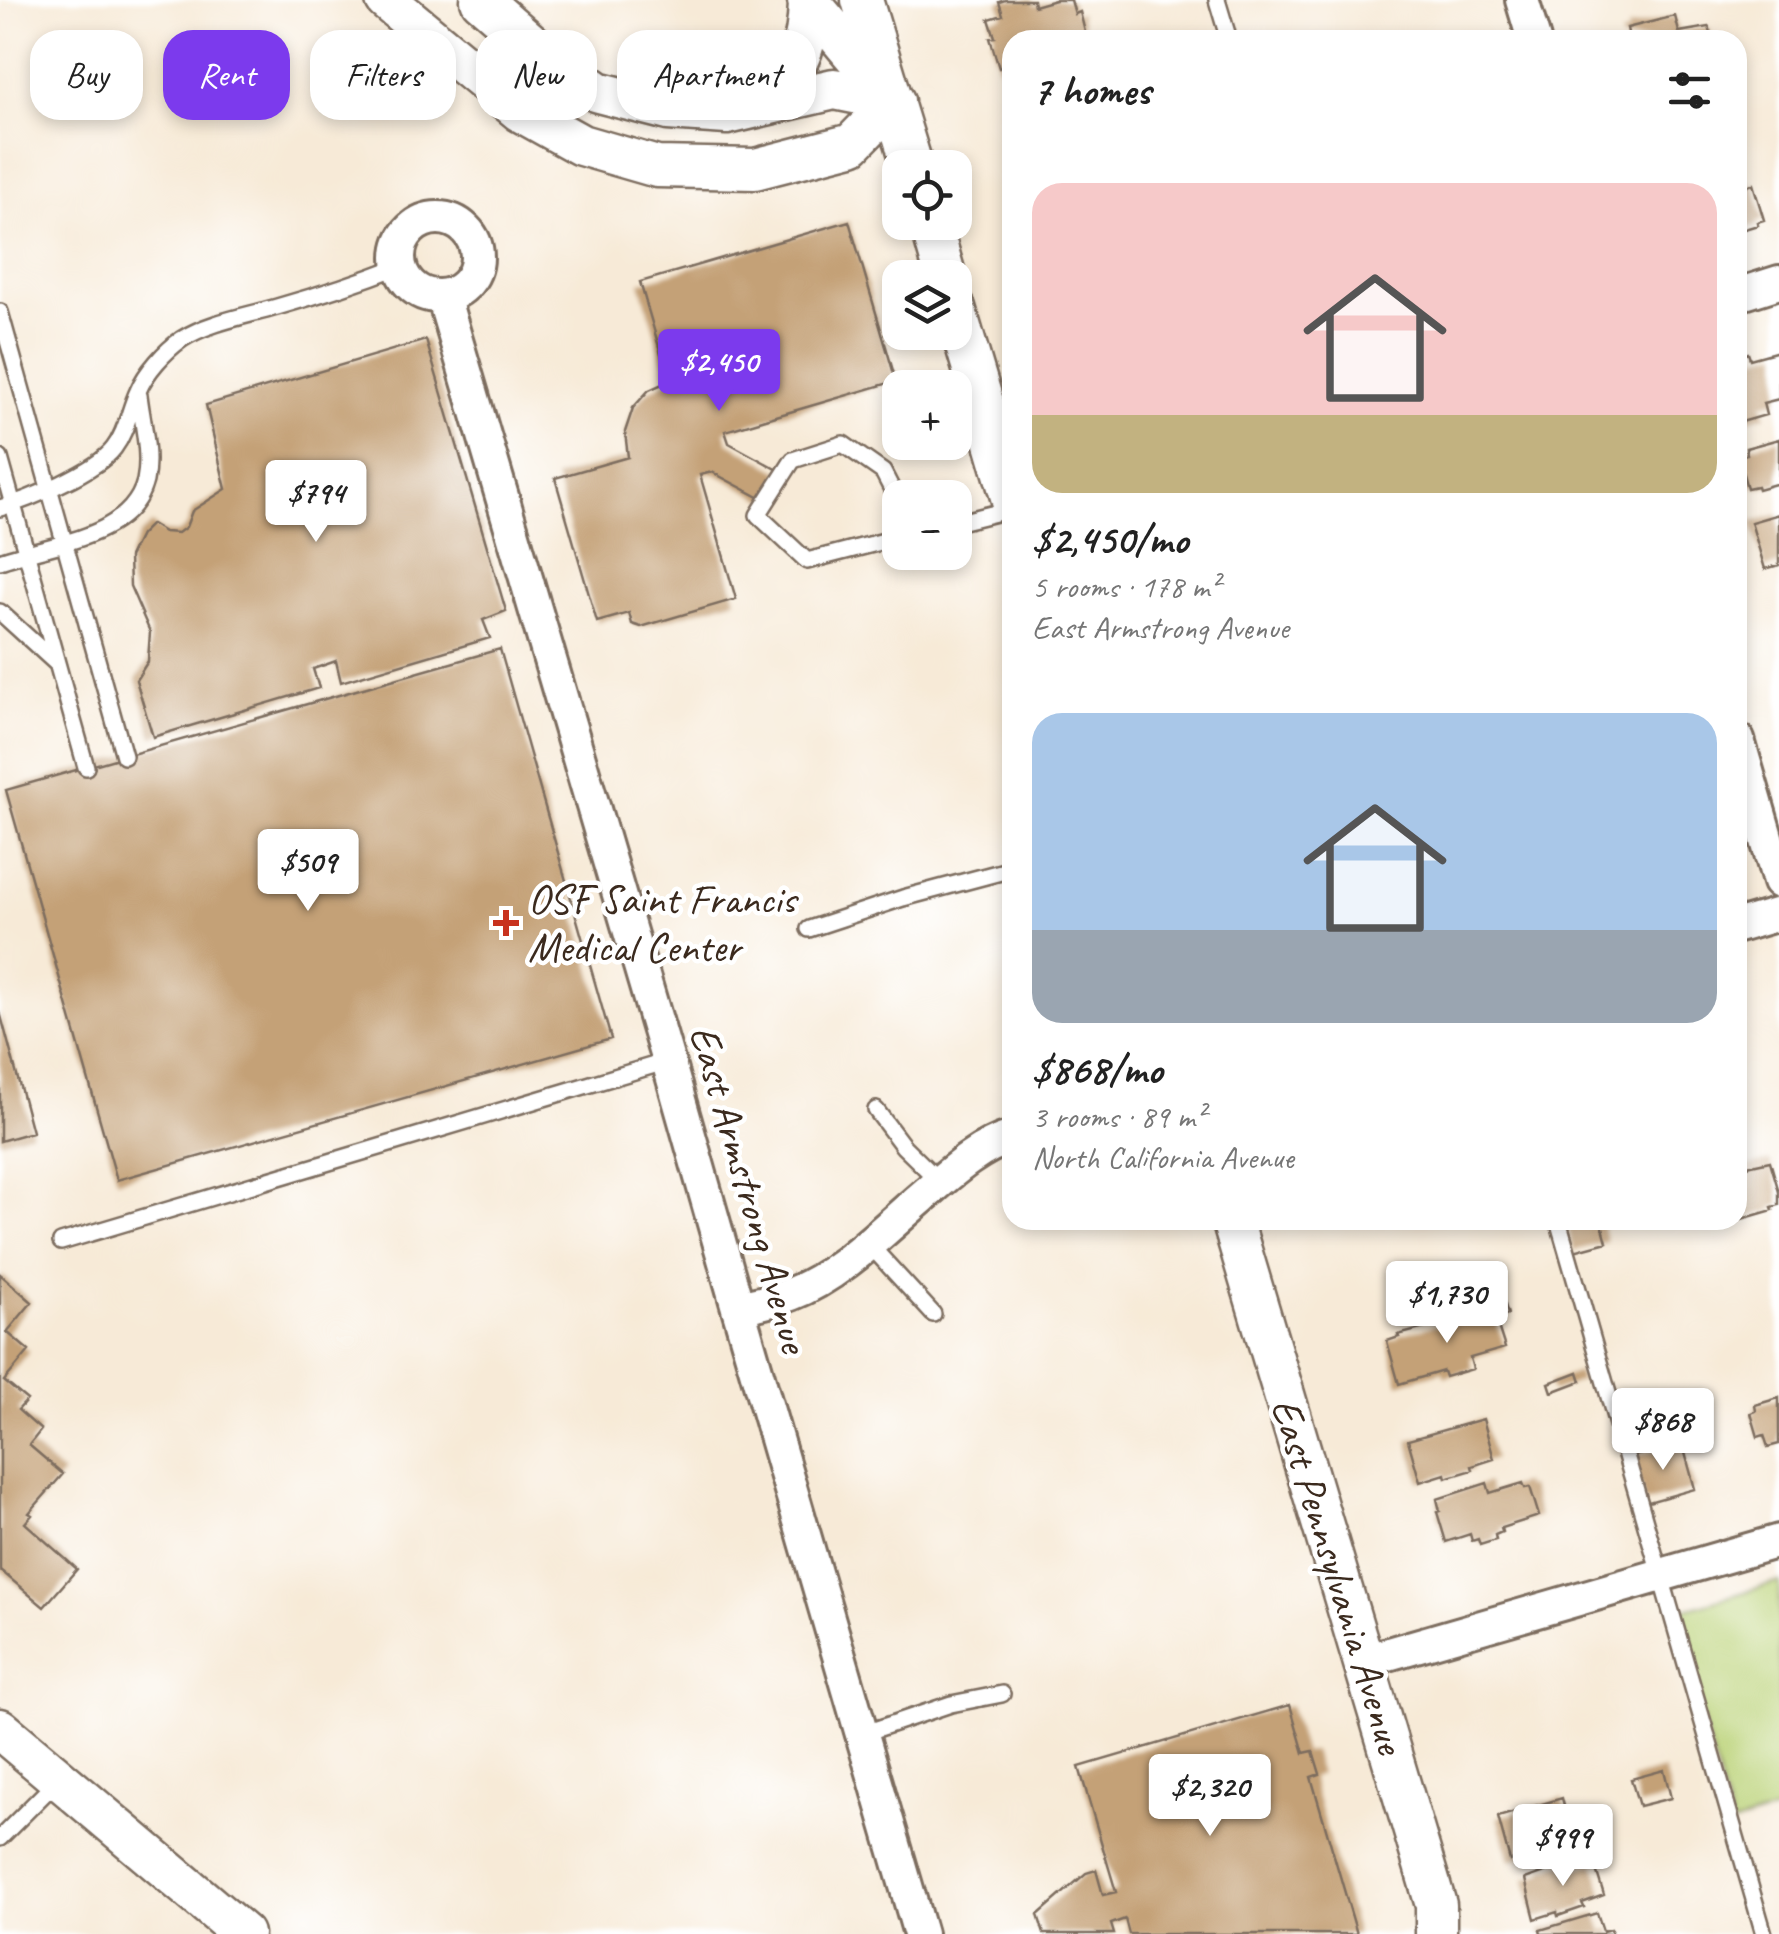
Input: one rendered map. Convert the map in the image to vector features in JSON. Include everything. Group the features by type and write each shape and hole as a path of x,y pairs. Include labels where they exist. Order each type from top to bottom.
{"street":[{"path":"386,0 520,110 581,144 656,167 755,169 852,144 894,101"},
{"path":"481,0 542,54 598,92 617,97"},
{"path":"862,0 908,150"},
{"path":"1522,0 1531,30"},
{"path":"808,2 894,101"},
{"path":"808,2 808,30"},
{"path":"816,93 834,89 894,101"},
{"path":"428,220 453,221 472,238 476,250 477,262 466,285 443,296 421,292 400,266 399,254 408,232 428,220"},
{"path":"1747,291 1779,282"},
{"name":"East Armstrong Avenue","path":"443,296 920,1934"},
{"path":"967,350 1002,466"},
{"path":"1747,771 1779,882"},
{"path":"1747,923 1779,914"},
{"path":"738,1308 794,1294 846,1261 978,1153 1002,1142"},
{"name":"East Pennsylvania Avenue","path":"1235,1230 1436,1905 1436,1934"},
{"path":"1364,1661 1779,1541"},
{"path":"0,1729 242,1934"}],"lane":[{"path":"1217,0 1225,30"},
{"path":"6,506 94,465 113,450 127,424 138,388 184,338 400,266"},
{"path":"0,312 124,756"},
{"path":"0,561 98,533 114,524 140,494 146,463 138,388"},
{"path":"882,542 806,561 758,516 792,460 843,444 883,472 887,480"},
{"path":"0,458 6,506 26,552 86,767"},
{"path":"972,519 1002,511"},
{"path":"0,612 56,663"},
{"path":"809,930 903,898 1002,872"},
{"path":"61,1242 668,1061"},
{"path":"876,1110 903,1146 940,1182"},
{"path":"1561,1230 1764,1934"},
{"path":"868,1243 933,1314"},
{"path":"862,1734 952,1704 1002,1694"},
{"path":"0,1838 59,1779"}],"green space":[{"path":"1779,1582 1779,1810 1732,1825 1672,1613"}],"building":[{"path":"1033,0 1034,6 1071,0 1075,14 1080,12 1084,30 1002,30 999,68 989,19 1003,15 999,2"},
{"path":"1675,16 1678,30 1627,30"},
{"path":"1753,184 1764,220 1747,228 1747,186"},
{"path":"849,221 882,333 882,350 887,350 893,370 882,370 882,385 725,431 729,443 782,472 768,502 712,472 700,475 736,599 641,627 632,624 629,613 597,622 555,478 628,457 625,432 633,408 649,390 669,381 640,282"},
{"path":"426,340 506,611 483,620 490,638 341,682 336,661 313,669 319,688 153,737 136,680 148,661 150,632 130,586 129,557 140,535 151,524 164,532 178,533 186,527 192,511 226,489 206,405"},
{"path":"1779,351 1779,399 1763,403 1766,415 1747,420 1747,353 1750,359"},
{"path":"1779,439 1779,483 1747,488 1747,448"},
{"path":"1779,514 1779,565 1765,569 1751,522"},
{"path":"500,649 611,1039 117,1180 6,790"},
{"path":"0,1012 32,1132 0,1141"},
{"path":"1770,1161 1779,1205 1747,1217 1747,1166"},
{"path":"1568,1230 1604,1230 1607,1242 1574,1251"},
{"path":"0,1274 32,1302 7,1332 29,1351 4,1381 27,1400 18,1410 41,1430 29,1445 63,1474 25,1523 77,1569 44,1607 0,1570"},
{"path":"1504,1302 1508,1314 1487,1319 1496,1320 1505,1348 1470,1358 1473,1369 1445,1377 1443,1371 1399,1384 1387,1341 1484,1312 1483,1308"},
{"path":"1578,1372 1581,1381 1552,1392 1549,1383"},
{"path":"1779,1398 1779,1444 1768,1447 1764,1435 1758,1437 1751,1413 1756,1411 1755,1405"},
{"path":"1483,1419 1494,1459 1472,1466 1473,1470 1420,1482 1408,1440"},
{"path":"1682,1442 1695,1489 1645,1503 1631,1457"},
{"path":"1487,1483 1490,1493 1523,1483 1525,1488 1530,1487 1539,1516 1501,1528 1496,1540 1480,1545 1478,1539 1472,1541 1470,1534 1446,1542 1437,1499"},
{"path":"1290,1705 1304,1753 1313,1751 1320,1774 1311,1777 1357,1934 1129,1934 1125,1919 1111,1924 1114,1934 1044,1934 1038,1915 1086,1873 1096,1870 1103,1895 1116,1892 1079,1767"},
{"path":"1664,1770 1671,1798 1639,1806 1631,1779"},
{"path":"1562,1798 1567,1817 1577,1814 1583,1836 1573,1839 1574,1844 1510,1861 1498,1817"},
{"path":"1570,1861 1572,1870 1594,1863 1604,1895 1582,1903 1584,1907 1535,1919 1525,1879"},
{"path":"1597,1913 1603,1931 1611,1929 1612,1934 1541,1934 1540,1930"}],"place":[{"name":"OSF Saint Francis Medical Center","path":"506,923"}]}
